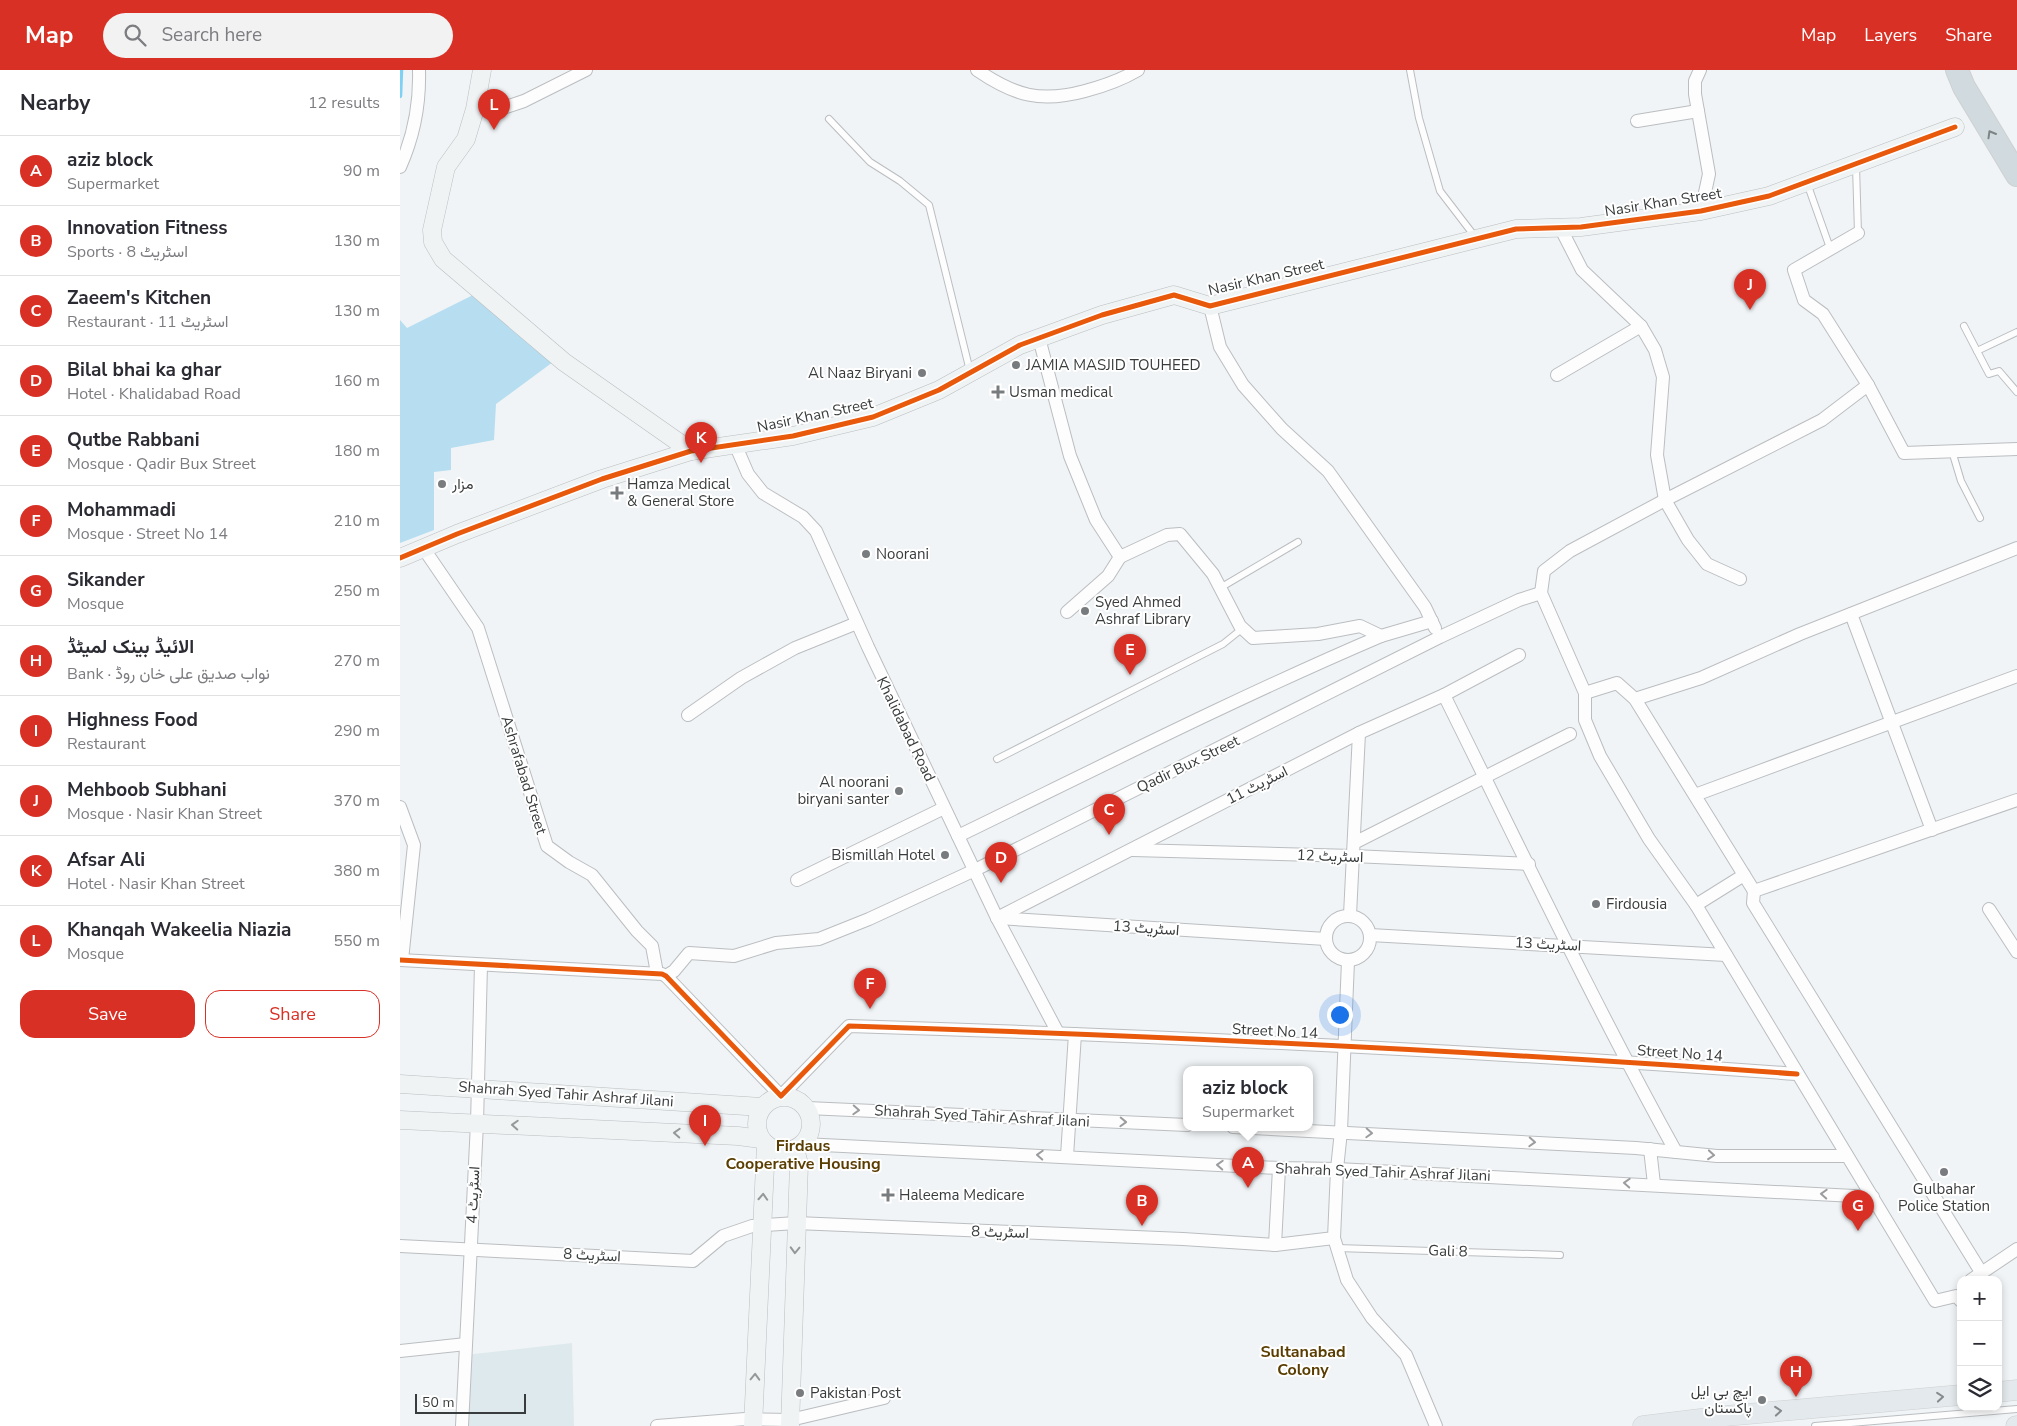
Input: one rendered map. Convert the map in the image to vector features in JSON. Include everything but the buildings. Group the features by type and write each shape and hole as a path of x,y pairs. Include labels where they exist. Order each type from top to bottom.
{"highway":[{"path":"1957,70 1964,87 2017,175"}],"main road":[{"path":"1643,1426 1725,1416 1957,1395"}],"street":[{"path":"400,167 409,148 416,121 420,88 419,70"},
{"path":"482,70 475,109 466,139 446,168 432,230 433,242 437,250 443,258 564,362 691,451"},
{"path":"475,109 500,110 524,102 586,70"},
{"path":"977,70 1009,89 1035,97 1050,98 1100,88 1121,80 1138,70"},
{"path":"1700,70 1695,81 1695,94 1709,174 1701,211"},
{"path":"1637,122 1698,111"},
{"name":"Nasir Khan Street","path":"400,558 457,534 602,480 691,451 793,436 873,417 939,390 1020,344 1102,316 1174,295 1210,306 1516,228 1581,227 1701,211 1769,196 1955,127"},
{"path":"1560,227 1582,270 1641,326 1655,350 1662,378 1657,455 1665,500 1688,540 1707,564 1740,579"},
{"path":"1858,233 1794,270 1804,300 1823,314 1868,386 1904,453 2017,449"},
{"path":"1210,306 1220,347 1242,385 1282,429 1328,472 1425,607 1440,637"},
{"path":"1557,375 1641,326"},
{"path":"1039,338 1070,456 1096,520 1120,557"},
{"path":"1868,386 1822,420 1665,500 1570,552 1544,571 1541,593 1585,693 1585,720 1600,756 1649,839 1696,905 1873,1197 1934,1302 1957,1296"},
{"name":"Khalidabad Road","path":"735,444 748,474 763,493 803,517 816,532 857,623 997,918 1058,1033"},
{"path":"1066,612 1108,576 1120,557 1166,535 1180,534 1213,574 1243,628 1253,638 1318,634 1360,626 1381,636"},
{"path":"1635,699 1701,678 1851,614 2017,548"},
{"name":"Ashrafabad Street","path":"424,549 478,628 546,846 592,875 637,931 652,946 662,974"},
{"name":"Qadir Bux Street","path":"662,974 674,971 685,956 689,954 734,956 776,943 819,939 869,919 974,870 1440,637 1519,600 1541,593"},
{"path":"1851,614 1932,830"},
{"path":"958,836 1331,657 1381,636 1432,621"},
{"path":"688,714 741,678 795,648 857,623"},
{"name":"اسٹریٹ 11","path":"997,918 1359,733 1444,695 1519,655"},
{"path":"1696,795 2017,676"},
{"path":"1585,693 1617,683 1635,699 1754,891 1752,903 1976,1276 2017,1248"},
{"path":"1444,695 1626,1062 1676,1152"},
{"path":"1350,915 1359,733"},
{"path":"1353,850 1485,777 1570,734"},
{"path":"1754,891 2017,800"},
{"path":"400,807 414,845 401,960 662,974 781,1096"},
{"path":"797,880 944,808"},
{"name":"اسٹریٹ 12","path":"1130,850 1353,850 1529,864"},
{"path":"1696,905 1744,875"},
{"path":"1989,909 2017,952"},
{"path":"1350,915 1362,920 1367,926 1370,936 1369,947 1365,953 1358,958 1348,961 1334,956 1327,947 1326,939 1329,926 1335,920 1350,915"},
{"name":"اسٹریٹ 13","path":"997,918 1326,939"},
{"name":"اسٹریٹ 13","path":"1370,936 1567,945 1726,955"},
{"path":"1348,961 1335,1243 1347,1280 1372,1318 1406,1355 1436,1426"},
{"name":"اسٹریٹ 4","path":"462,1426 477,1123 481,965"},
{"name":"Street No 14","path":"781,1096 849,1026 1345,1046 1797,1074"},
{"path":"1066,1156 1075,1034"},
{"name":"Shahrah Syed Tahir Ashraf Jilani","path":"400,1084 762,1107"},
{"path":"781,1096 790,1096 799,1100 807,1108 811,1117 812,1127 809,1136 799,1147 783,1151 774,1149 763,1141 757,1130 757,1120 762,1107 769,1100 781,1096"},
{"name":"Shahrah Syed Tahir Ashraf Jilani","path":"807,1108 1183,1125"},
{"name":"Shahrah Syed Tahir Ashraf Jilani","path":"400,1120 738,1136 763,1141"},
{"path":"1313,1130 1650,1149 1717,1156 1847,1156"},
{"path":"753,1422 763,1141"},
{"path":"790,1423 799,1147"},
{"name":"Shahrah Syed Tahir Ashraf Jilani","path":"799,1147 1066,1156 1279,1168 1654,1184 1873,1197"},
{"path":"1650,1149 1654,1184"},
{"path":"1275,1245 1279,1168"},
{"name":"اسٹریٹ 8","path":"400,1246 470,1248 693,1261 723,1236 752,1226 796,1223 1183,1239 1275,1245 1335,1243"},
{"path":"400,1351 466,1344"},
{"path":"657,1426 753,1422 790,1423 884,1398"}],"lane":[{"path":"1410,70 1419,118 1440,190 1476,238"},
{"path":"829,119 870,162 900,181 929,205 970,372"},
{"path":"1856,163 1858,233"},
{"path":"1807,182 1830,248"},
{"path":"1964,326 1988,374 1999,371 2017,392"},
{"path":"1977,351 2017,332"},
{"path":"1952,451 1961,481 1980,518"},
{"path":"1220,588 1298,542"},
{"path":"998,759 1223,644 1243,628"},
{"name":"Gali 8","path":"1335,1243 1560,1255"},
{"path":"1815,1426 2017,1409"}],"shaded area":[{"path":"477,293 553,362 496,404 494,440 451,448 451,470 434,472 434,530 400,543 400,320 407,328"},
{"path":"572,1343 574,1426 462,1426 465,1355"}],"waterway":[{"path":"400,96 401,70"}],"cycle path":[{"path":"400,558 457,534 602,479 691,451 793,436 873,417 939,390 1020,345 1102,315 1174,295 1210,306 1516,229 1581,227 1701,211 1769,196 1955,127"},
{"path":"400,960 662,974 781,1096 849,1026 1323,1045 1797,1074"}],"place":[{"name":"Khanqah Wakeelia Niazia","path":"494,130"},
{"name":"Mehboob Subhani","path":"1750,310"},
{"name":"JAMIA MASJID TOUHEED","path":"1016,365"},
{"name":"Al Naaz Biryani","path":"922,373"},
{"name":"Usman medical","path":"998,392"},
{"name":"Afsar Ali","path":"701,463"},
{"name":"مزار","path":"442,484"},
{"name":"Hamza Medical & General Store","path":"617,493"},
{"name":"Noorani","path":"866,554"},
{"name":"Syed Ahmed Ashraf Library","path":"1085,611"},
{"name":"Qutbe Rabbani","path":"1130,675"},
{"name":"Al noorani biryani santer","path":"899,791"},
{"name":"Zaeem's Kitchen","path":"1109,835"},
{"name":"Bismillah Hotel","path":"945,855"},
{"name":"Bilal bhai ka ghar","path":"1001,883"},
{"name":"Firdousia","path":"1596,904"},
{"name":"Mohammadi","path":"870,1009"},
{"name":"Highness Food","path":"705,1146"},
{"name":"Gulbahar Police Station","path":"1944,1172"},
{"name":"aziz block","path":"1248,1188"},
{"name":"Haleema Medicare","path":"888,1195"},
{"name":"Innovation Fitness","path":"1142,1226"},
{"name":"Sikander","path":"1858,1231"},
{"name":"Pakistan Post","path":"800,1393"},
{"name":"الائیڈ بینک لمیٹڈ","path":"1796,1397"},
{"name":"ایچ بی ایل پاکستان","path":"1762,1400"}],"district":[{"name":"Firdaus Cooperative Housing","path":"803,1155"},
{"name":"Sultanabad Colony","path":"1303,1361"}]}
